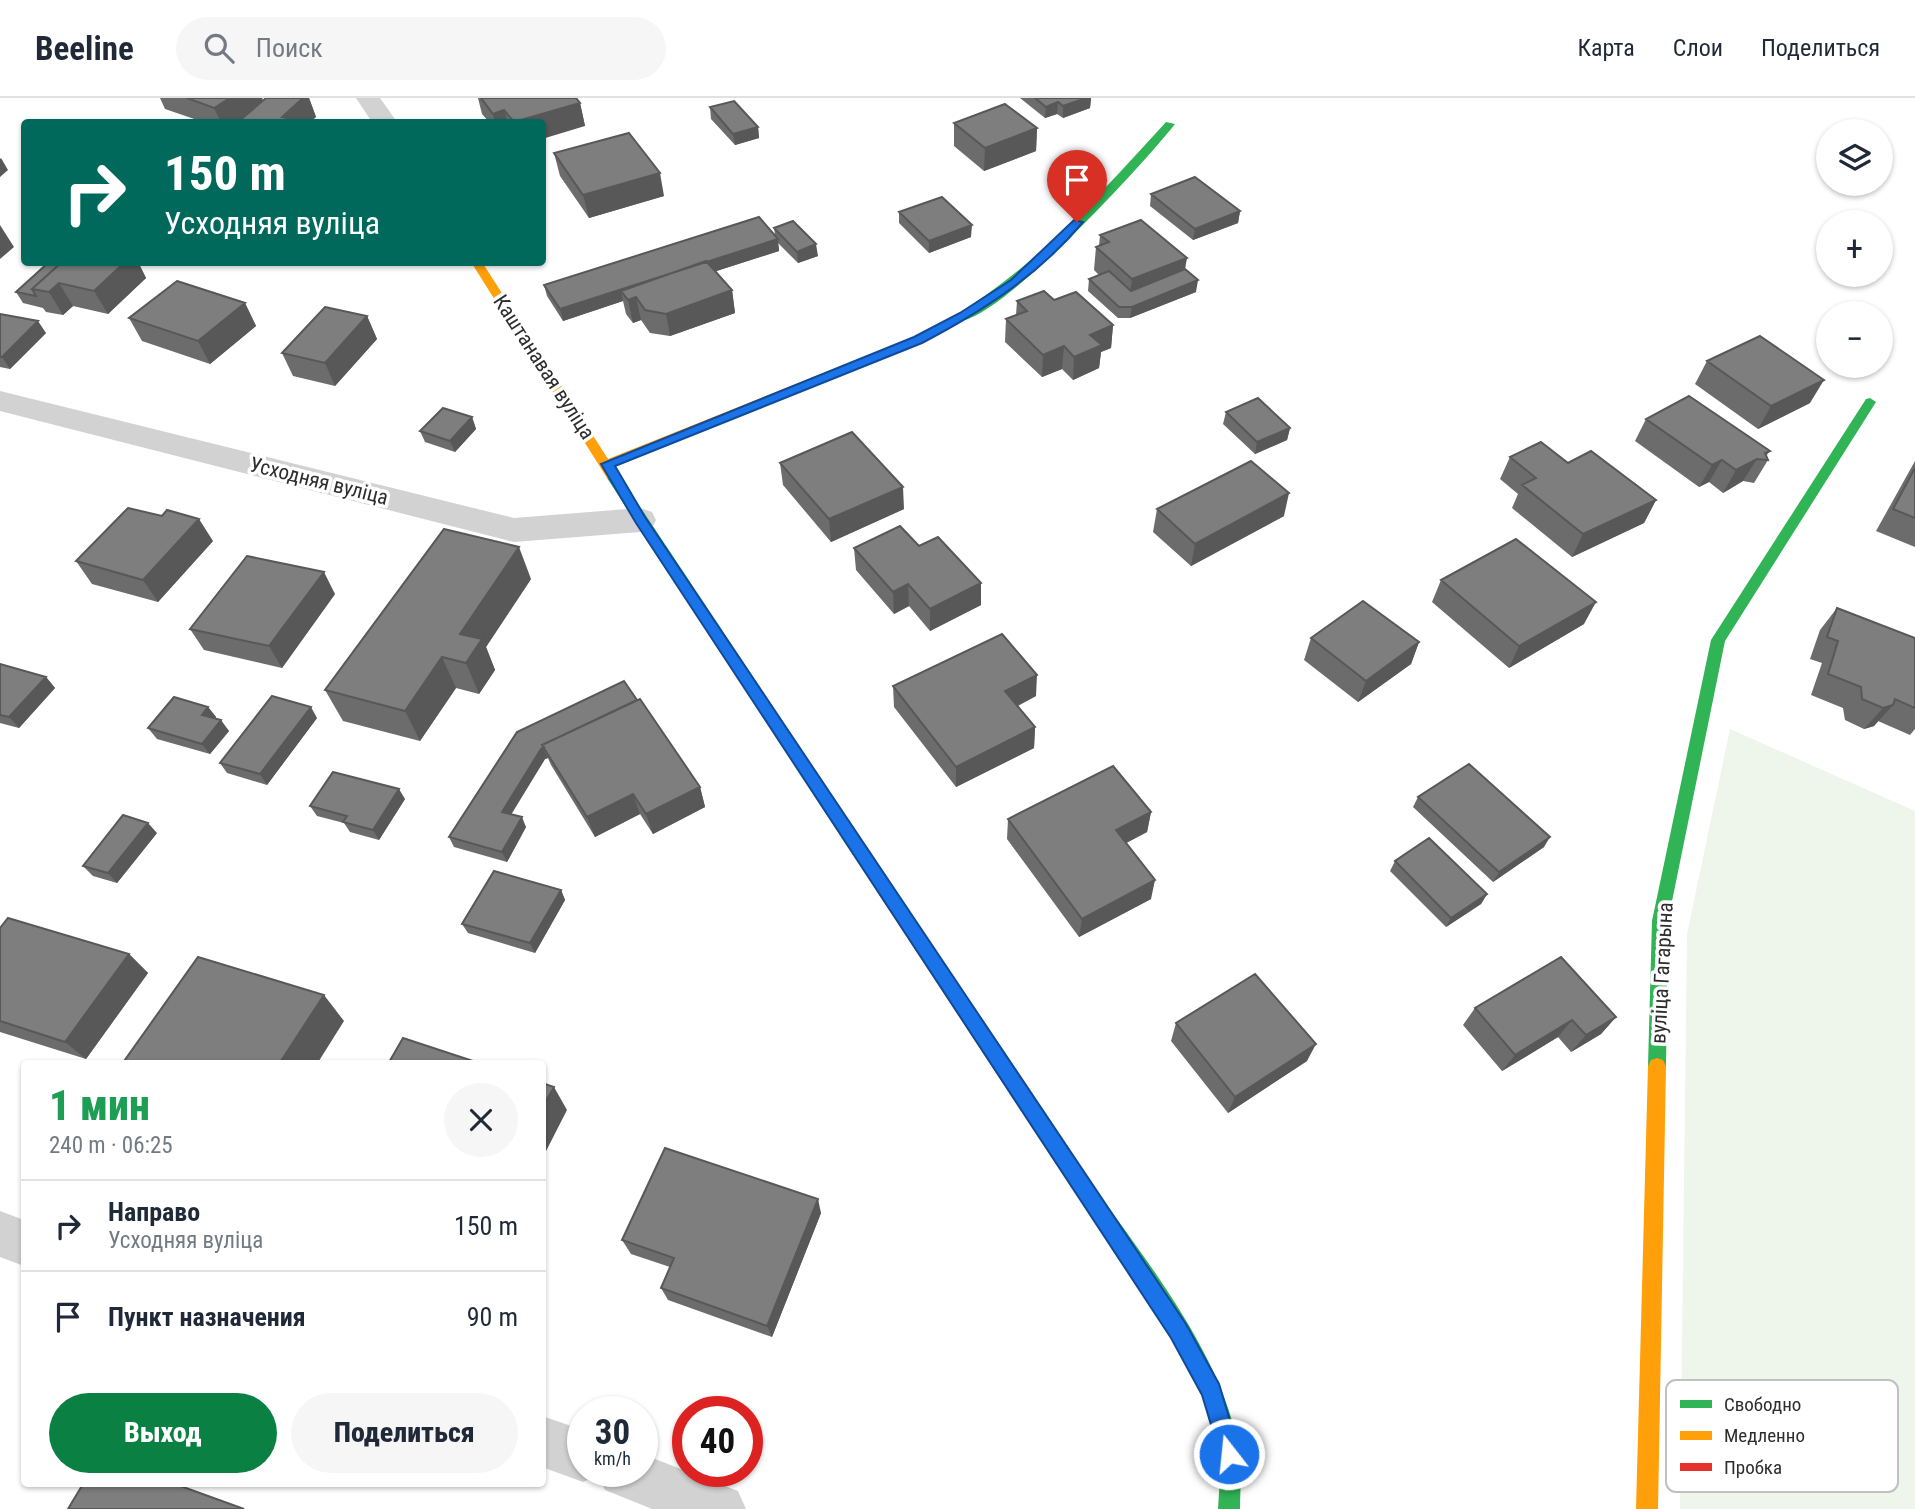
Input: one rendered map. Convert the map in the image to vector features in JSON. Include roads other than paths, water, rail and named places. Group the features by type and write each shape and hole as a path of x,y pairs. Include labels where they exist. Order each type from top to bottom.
{"street":[{"path":"368,98 382,119"},
{"path":"607,464 918,340 964,316 1015,283 1059,242 1170,124"},
{"name":"Каштанавая вуліца","path":"479,266 607,464 640,520 1178,1331 1211,1391 1229,1454 1229,1509"},
{"name":"Усходняя вуліца","path":"0,401 514,530 640,520"},
{"name":"вуліца Гагарына","path":"1647,1509 1660,921 1718,640 1870,402"},
{"path":"0,1234 21,1242"},
{"path":"546,1442 567,1450"},
{"path":"658,1485 720,1509"}]}
